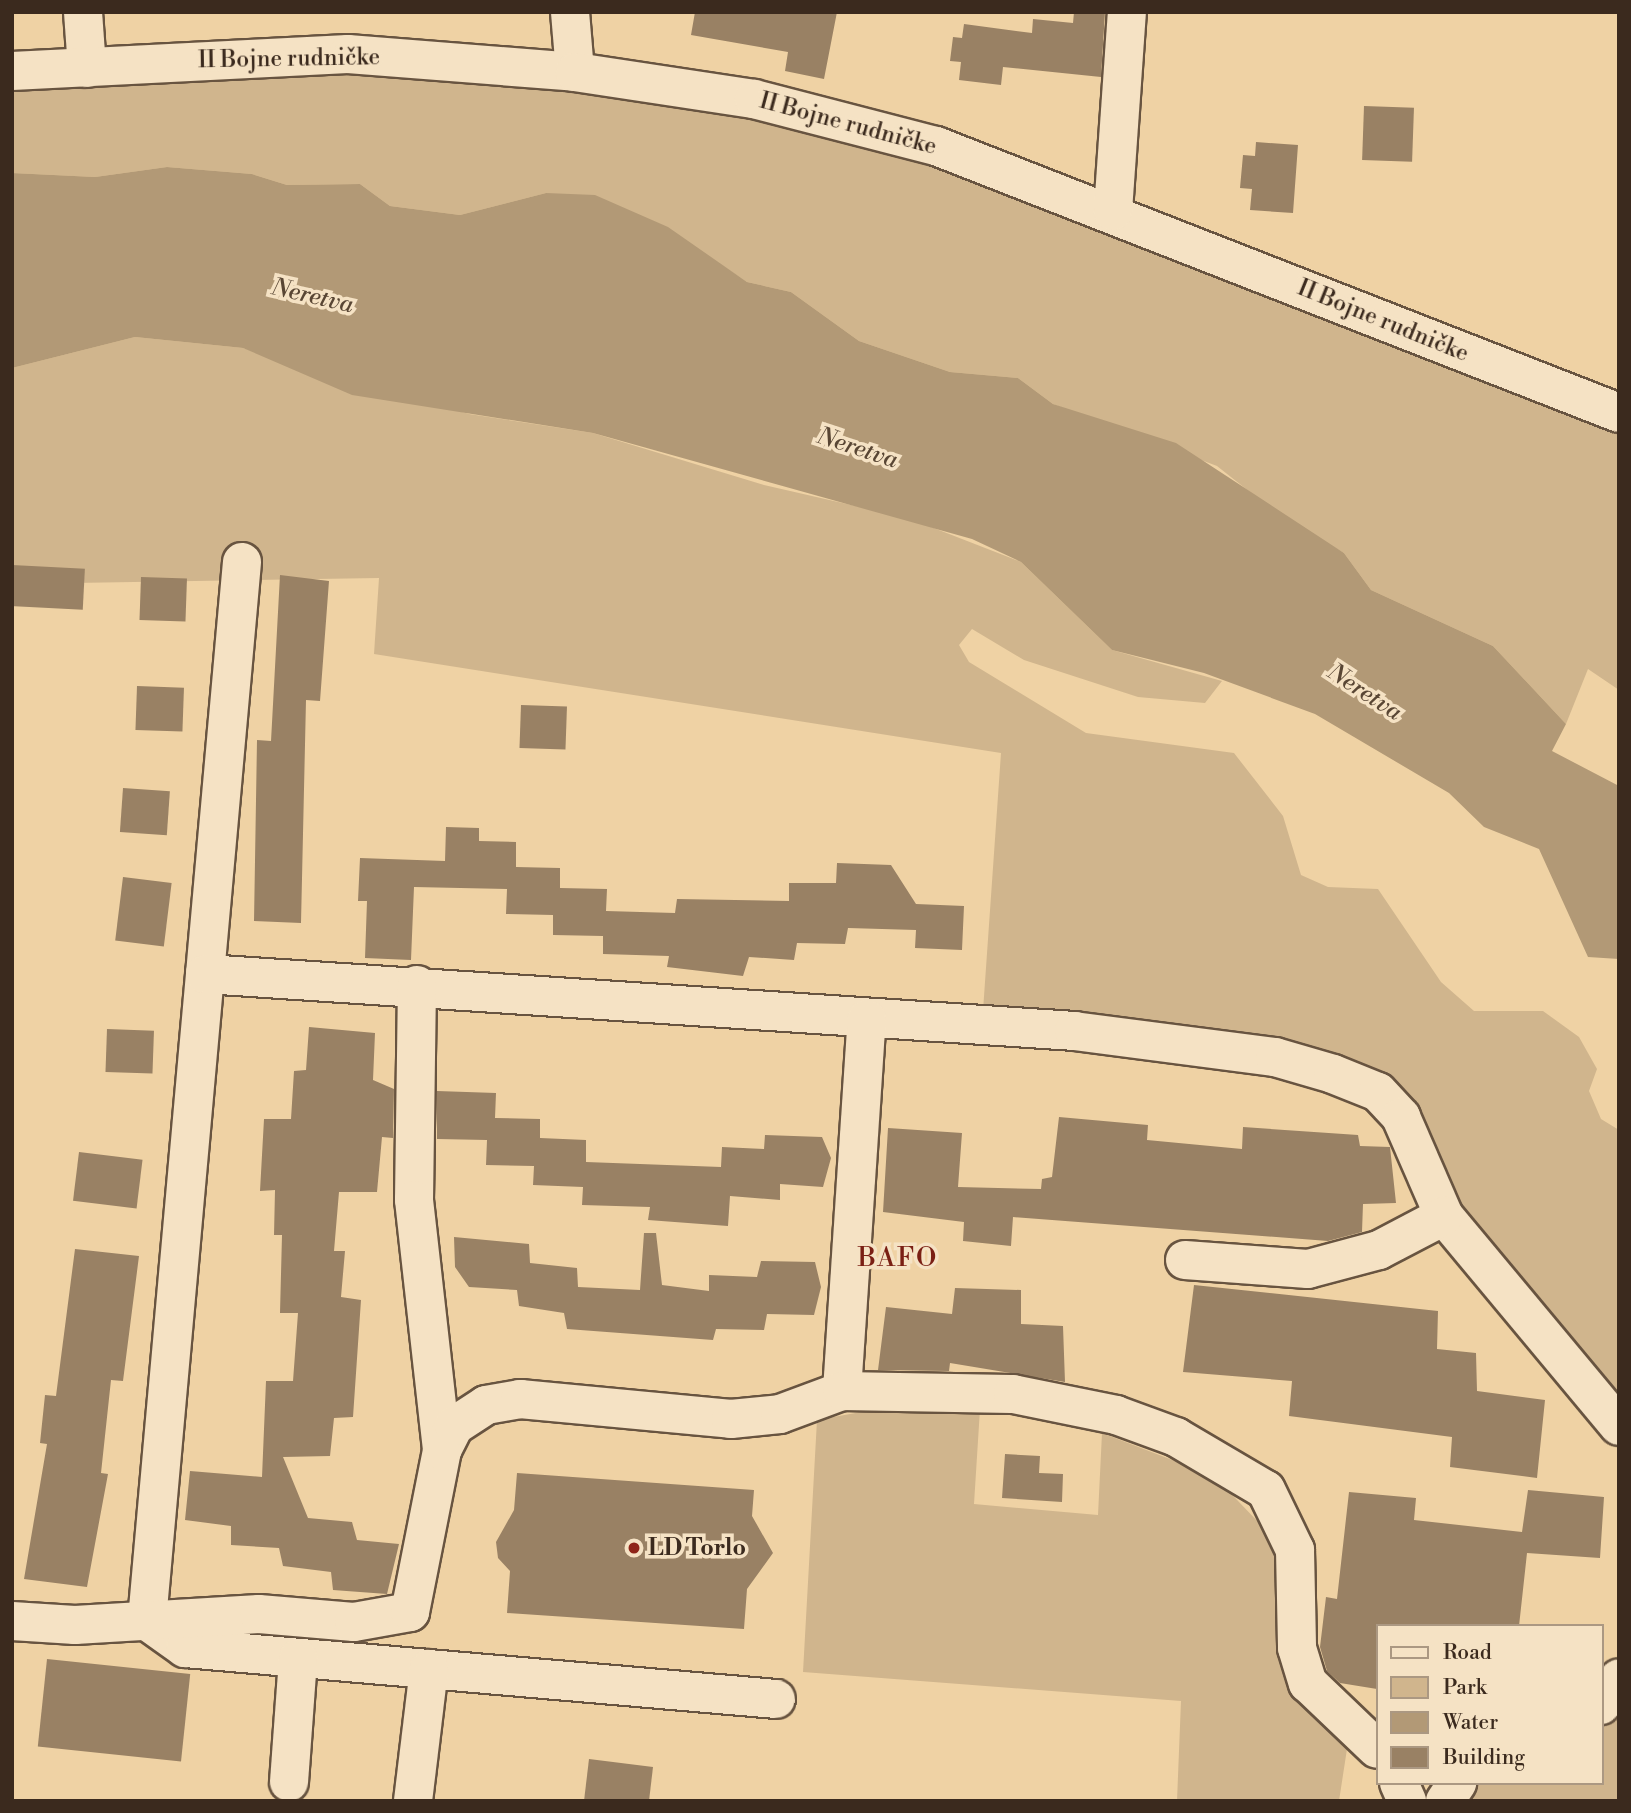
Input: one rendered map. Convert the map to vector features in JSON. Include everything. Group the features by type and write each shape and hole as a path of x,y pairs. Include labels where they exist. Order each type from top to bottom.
{"street":[{"path":"83,12 87,68"},
{"path":"570,12 575,72"},
{"path":"1113,211 1127,12"},
{"name":"II Bojne rudničke","path":"12,71 348,54 575,72 754,99 936,146 1113,211 1618,407"},
{"path":"147,1621 242,562"},
{"path":"205,974 417,985 1153,1041 1275,1057 1333,1074 1378,1092 1401,1116 1444,1216 1619,1426"},
{"path":"12,1621 147,1621 259,1614 354,1622 410,1612 442,1450 414,1200 417,985"},
{"path":"842,1391 867,1019"},
{"path":"1185,1260 1308,1269 1379,1250 1444,1216"},
{"path":"442,1450 466,1415 503,1402 732,1419 780,1414 842,1391 958,1390 1065,1404 1176,1437 1231,1465 1266,1490 1285,1519 1295,1550 1297,1648 1308,1684 1376,1748"},
{"path":"147,1621 185,1648 776,1699"},
{"path":"289,1782 298,1658"},
{"path":"413,1801 429,1669"},
{"path":"1603,1702 1619,1678"},
{"path":"1400,1785 1407,1801"},
{"path":"1445,1801 1456,1785"}],"green space":[{"path":"243,56 754,99 1619,413 1619,690 1588,669 1566,724 1493,646 1371,590 1344,553 1275,512 1217,466 1053,404 1018,378 950,372 859,341 791,292 747,282 717,262 546,193 460,215 390,206 360,184 287,185 252,174 167,167 95,177 12,173 12,71"},
{"path":"135,337 243,348 469,414 593,433 764,485 908,518 1021,562 1112,650 1222,681 1205,703 1138,697 1024,660 972,629 959,645 969,662 1086,733 1234,753 1283,816 1301,875 1328,887 1378,889 1441,982 1474,1011 1543,1011 1579,1037 1597,1069 1589,1091 1601,1119 1619,1130 1619,1426 1378,1092 982,1025 1001,753 374,654 379,578 12,584 12,368"},
{"path":"883,1408 980,1409 974,1504 1098,1515 1102,1433 1214,1476 1264,1528 1286,1574 1289,1684 1347,1749 1339,1801 1177,1801 1181,1701 803,1672 817,1420"},
{"path":"1619,1678 1619,1801 1445,1801 1456,1785 1603,1785 1603,1702"}],"water":[{"name":"Neretva","path":"167,167 252,174 287,185 360,184 390,206 460,215 546,193 595,195 668,227 747,282 791,292 859,341 950,372 1018,378 1053,404 1176,443 1344,553 1371,590 1493,646 1566,724 1552,751 1619,786 1619,959 1588,957 1539,849 1484,827 1449,793 1315,714 1204,673 1112,650 1021,562 972,539 593,433 352,395 243,348 135,337 12,368 12,173 95,177"}],"building":[{"path":"695,12 837,12 824,79 785,71 788,52 691,35"},
{"path":"1074,12 1105,12 1101,77 1003,67 1001,85 959,80 961,62 950,61 953,37 962,38 964,24 1032,33 1033,19 1073,23"},
{"path":"1364,106 1414,108 1412,162 1362,160"},
{"path":"1256,142 1298,145 1293,213 1250,210 1252,189 1240,188 1243,155 1255,156"},
{"path":"12,565 85,569 83,610 12,606"},
{"path":"280,575 329,581 320,701 306,700 301,923 254,921 257,740 271,741"},
{"path":"141,577 187,579 185,622 139,620"},
{"path":"137,686 184,688 182,732 135,730"},
{"path":"521,705 567,707 565,750 519,748"},
{"path":"123,788 170,791 167,835 120,832"},
{"path":"446,827 479,828 479,841 516,842 516,867 560,868 560,888 607,889 606,911 675,913 677,899 789,901 789,883 836,883 837,863 891,865 916,904 964,906 962,950 915,948 916,930 848,928 845,944 797,943 794,960 749,957 743,976 667,967 669,956 603,954 603,936 553,935 553,915 506,914 507,889 414,887 411,960 365,958 367,901 358,901 360,858 445,861"},
{"path":"123,877 172,883 164,946 115,941"},
{"path":"309,1027 375,1033 373,1080 394,1089 393,1138 382,1137 377,1192 339,1192 334,1251 345,1251 341,1297 361,1300 353,1417 334,1418 330,1456 283,1457 308,1518 352,1522 357,1540 399,1544 387,1594 333,1590 331,1572 283,1566 279,1548 231,1545 231,1526 185,1520 190,1471 262,1477 266,1381 293,1381 298,1313 280,1313 282,1235 274,1235 275,1190 260,1191 264,1119 291,1119 294,1071 306,1070"},
{"path":"107,1029 154,1031 152,1074 105,1072"},
{"path":"437,1091 496,1093 495,1118 540,1119 540,1138 586,1140 586,1162 721,1167 722,1147 764,1149 765,1135 822,1137 831,1158 823,1187 780,1184 780,1200 730,1196 728,1226 648,1220 650,1207 582,1205 583,1187 533,1185 534,1166 486,1165 487,1140 437,1139"},
{"path":"1059,1117 1148,1125 1147,1140 1242,1149 1243,1127 1358,1135 1360,1146 1390,1147 1396,1203 1363,1204 1362,1232 1328,1241 1013,1217 1011,1246 963,1241 964,1222 883,1212 888,1128 962,1133 958,1187 1041,1189 1042,1179 1052,1177"},
{"path":"79,1152 143,1160 137,1208 73,1201"},
{"path":"644,1233 656,1233 662,1285 709,1291 709,1275 757,1277 761,1261 815,1262 821,1287 814,1315 767,1314 764,1330 716,1329 713,1340 567,1329 564,1313 519,1306 517,1290 469,1287 455,1267 454,1237 529,1244 530,1263 577,1268 578,1287 640,1290"},
{"path":"75,1249 139,1256 123,1381 111,1380 101,1473 108,1474 87,1587 24,1579 47,1444 40,1443 45,1395 56,1396"},
{"path":"1194,1285 1438,1311 1437,1349 1476,1353 1477,1391 1545,1400 1537,1478 1450,1467 1452,1437 1289,1416 1292,1381 1183,1372"},
{"path":"955,1288 1021,1290 1021,1324 1063,1326 1065,1382 950,1363 949,1371 878,1370 886,1307 952,1314"},
{"path":"1005,1454 1040,1456 1039,1473 1063,1474 1062,1502 1002,1498"},
{"name":"LD Torlo","path":"517,1473 754,1490 752,1516 773,1553 747,1589 744,1629 507,1613 510,1571 498,1558 496,1542 514,1510"},
{"path":"1528,1490 1604,1497 1600,1558 1527,1553 1519,1624 1376,1624 1376,1689 1340,1683 1327,1671 1320,1647 1326,1597 1337,1599 1349,1492 1416,1498 1414,1520 1522,1532"},
{"path":"47,1659 190,1674 181,1762 38,1747"},
{"path":"589,1759 653,1767 649,1801 584,1801"}],"place":[{"name":"LD Torlo","path":"634,1548"}],"district":[{"name":"BAFO","path":"898,1259"}]}
